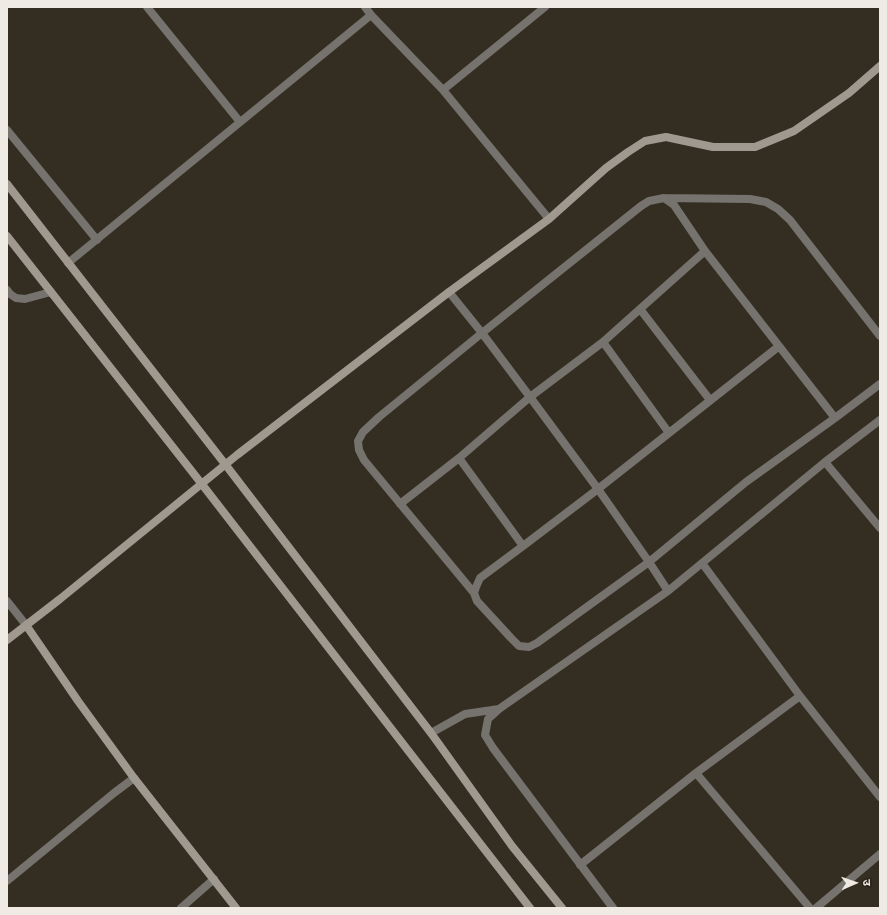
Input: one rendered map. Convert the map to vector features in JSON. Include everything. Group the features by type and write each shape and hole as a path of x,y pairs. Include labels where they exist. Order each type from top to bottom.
{"main road":[{"path":"7,640 60,599 225,464 449,292 549,219 606,168 628,152 645,141 666,137 713,147 755,147 794,131 849,93 880,66"},
{"path":"7,184 431,732 512,846 562,908"},
{"path":"7,236 201,483 530,908"},
{"path":"26,625 134,778 236,908"}],"street":[{"path":"147,7 240,122"},
{"path":"365,7 443,90 549,219"},
{"path":"443,90 542,8"},
{"path":"68,263 371,15"},
{"path":"7,130 97,240"},
{"path":"664,198 674,206 705,251 778,347 835,418"},
{"path":"880,336 790,220 778,209 766,202 750,199 664,198 649,201 482,333 379,417 363,432 358,441 359,450 364,460 474,593 477,601 519,646 529,647 537,643 649,562 746,482 880,384"},
{"path":"400,504 459,458 530,397 603,342 705,251"},
{"path":"7,290 16,298 25,299 51,292"},
{"path":"449,292 482,333 598,489 668,591"},
{"path":"640,309 710,400"},
{"path":"603,342 669,433"},
{"path":"474,593 480,578 598,489 778,347"},
{"path":"613,908 492,748 486,735 488,719 499,709 668,591 825,462 880,420"},
{"path":"459,458 523,546"},
{"path":"825,462 880,528"},
{"path":"702,563 800,696 880,797"},
{"path":"7,601 26,625"},
{"path":"580,865 696,774 800,696"},
{"path":"431,732 465,714 499,709"},
{"path":"696,774 810,908"},
{"path":"7,881 134,778"},
{"path":"816,908 880,854"},
{"path":"181,908 214,879"}]}
